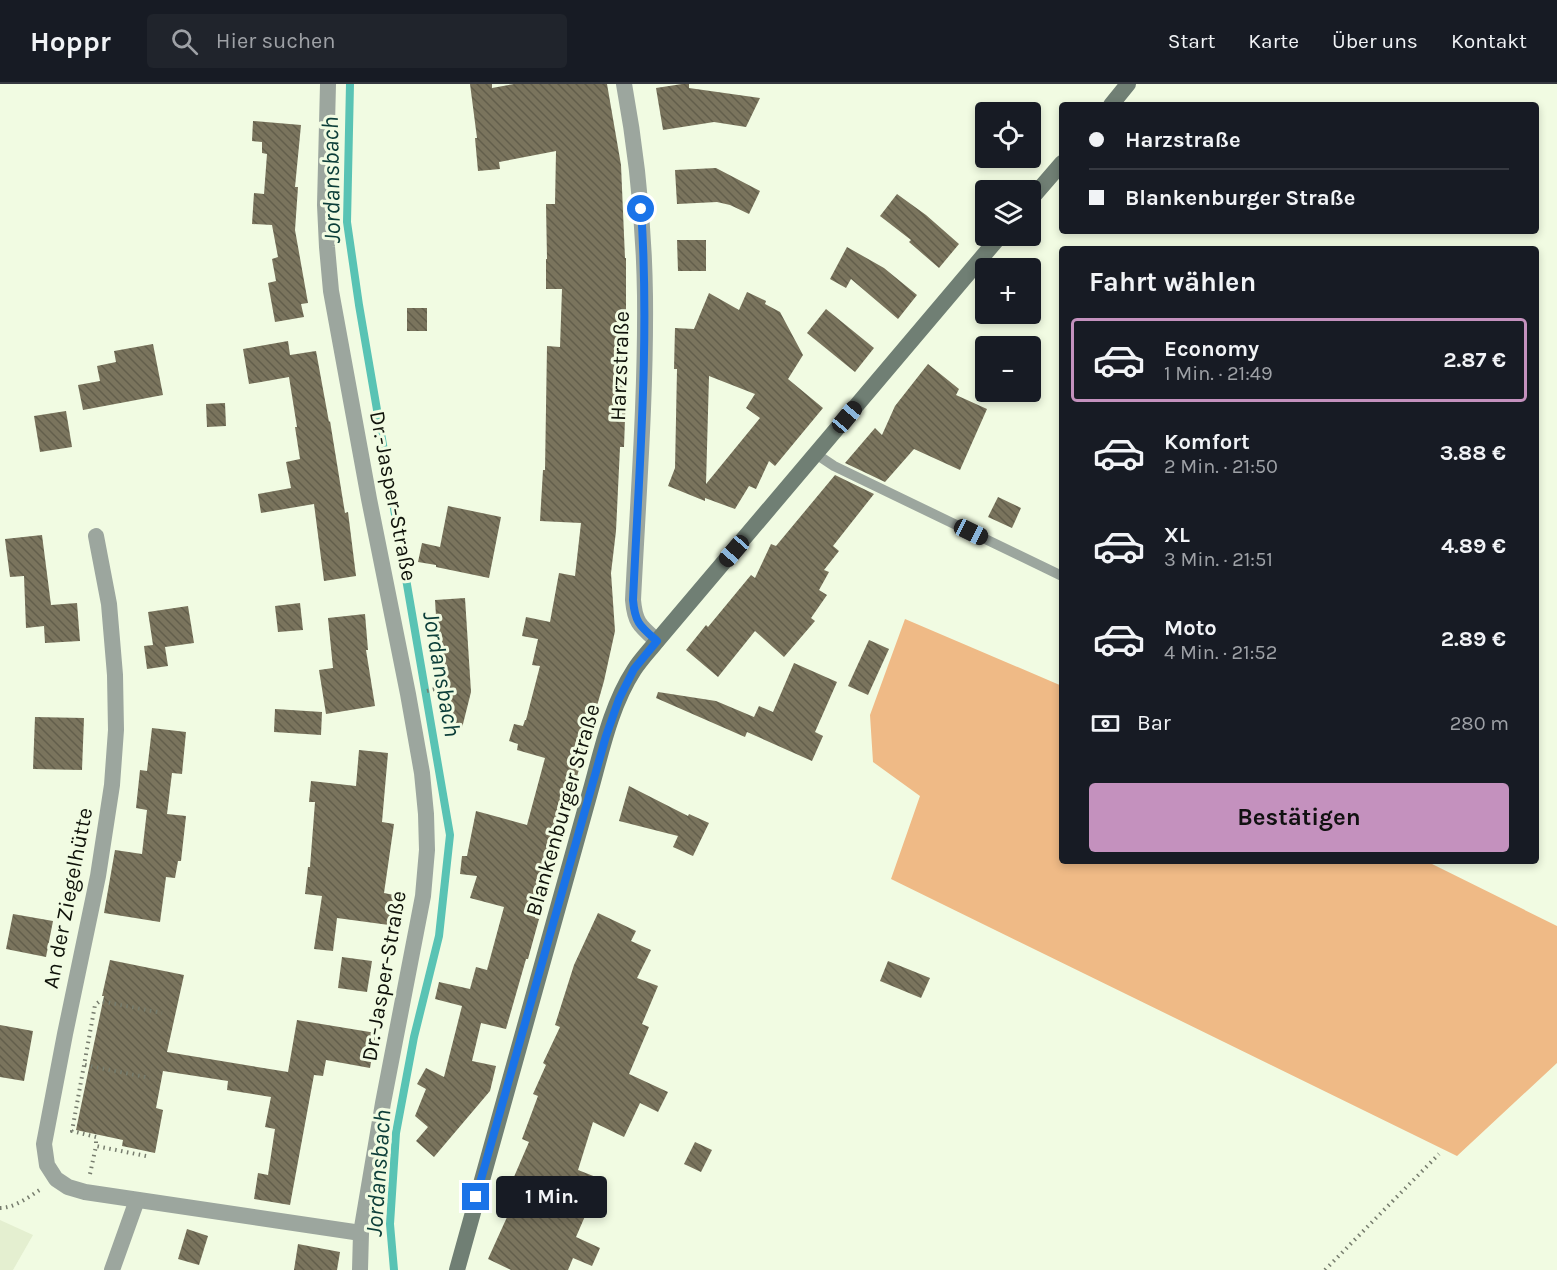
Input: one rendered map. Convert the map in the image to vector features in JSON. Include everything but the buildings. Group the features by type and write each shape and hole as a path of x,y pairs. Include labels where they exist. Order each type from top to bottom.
{"main road":[{"path":"1113,102 1128,84"},
{"path":"1041,187 1059,166"},
{"name":"Blankenburger Straße","path":"457,1270 606,736 619,699 634,669 992,246"}],"street":[{"name":"Dr.-Jasper-Straße","path":"328,84 325,205 331,291 422,773 427,850 423,896 383,1103 361,1233 360,1270"},
{"name":"Harzstraße","path":"624,84 635,150 645,295 633,600 635,617 642,628 657,641"},
{"name":"An der Ziegelhütte","path":"56,1179 47,1165 44,1144 98,876 107,823 116,730 116,675 110,616 96,536"},
{"path":"56,1179 68,1187 85,1192 361,1233"},
{"path":"112,1270 137,1200"}],"lane":[{"path":"816,454 834,466 1059,575"}],"path":[{"path":"85,1192 96,1137 72,1131 95,1005 100,1001 162,1013"},
{"path":"85,1065 150,1078"},
{"path":"96,1146 146,1156"},
{"path":"1325,1270 1439,1154"},
{"path":"0,1208 4,1209 27,1198 56,1179"}],"shaded area":[{"path":"905,619 1059,685 1059,864 1432,864 1557,926 1557,1063 1457,1156 891,879 920,796 873,762 870,715"},
{"path":"0,1220 33,1235 13,1270 0,1270"}],"waterway":[{"name":"Jordansbach","path":"350,84 347,222 359,305 450,835 439,936 414,1037 396,1133 390,1224 394,1270"}],"route":[{"path":"476,1197 606,736 619,699 634,669 657,641 642,628 635,617 633,600 645,353 641,209"}]}
